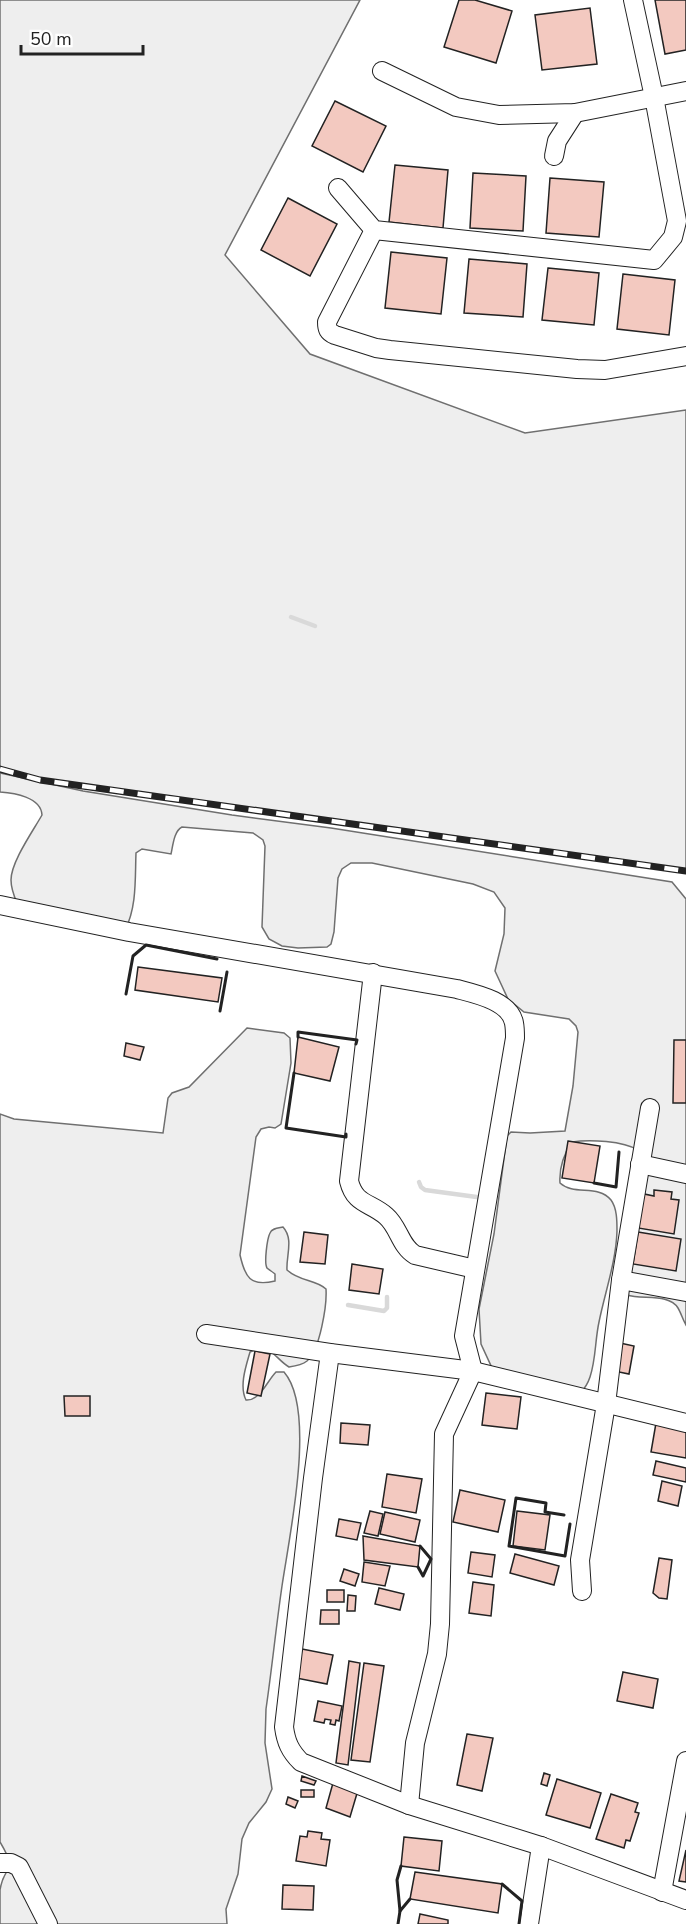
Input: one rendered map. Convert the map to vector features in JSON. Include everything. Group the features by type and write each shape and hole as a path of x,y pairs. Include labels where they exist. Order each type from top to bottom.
{"street":[{"path":"338,188 374,230 654,260 673,237 677,221 633,0"},
{"path":"382,71 456,107 499,115 575,114 686,91"},
{"path":"554,156 557,141 575,114"},
{"path":"374,230 327,322 329,333 334,336 390,350 577,369 605,370 686,356"},
{"path":"0,905 129,932 457,989 488,998 506,1010 514,1022 515,1038 464,1336 473,1371 444,1434 440,1624 437,1654 415,1743 409,1805"},
{"path":"373,973 349,1181 352,1192 359,1201 389,1218 408,1250 415,1255 475,1269"},
{"path":"582,1591 580,1560 606,1404 621,1280 650,1108"},
{"path":"640,1164 686,1174"},
{"path":"621,1280 686,1292"},
{"path":"206,1334 473,1371 686,1423"},
{"path":"330,1353 284,1727 286,1742 292,1754 301,1762 409,1805 541,1846 686,1900"},
{"path":"662,1892 686,1761"},
{"path":"529,1924 541,1846"},
{"path":"0,1863 11,1863 19,1867 48,1924"}],"shaded area":[{"path":"0,0 360,0 225,255 310,354 525,433 686,410 686,871 40,780 0,769"},
{"path":"0,773 83,791 672,882 686,899 686,1325 674,1303 668,1300 627,1295 638,1150 615,1143 579,1141 572,1142 567,1152 561,1167 560,1183 572,1189 600,1192 606,1195 614,1207 617,1223 615,1254 588,1383 581,1392 493,1370 481,1344 479,1309 494,1234 507,1136 511,1132 565,1131 573,1086 578,1032 569,1019 524,1012 508,999 495,971 504,934 505,908 494,892 473,884 372,863 351,863 342,869 338,878 331,944 327,947 282,946 269,939 262,927 265,846 263,840 253,833 182,827 176,835 171,854 142,849 136,853 132,912 125,930 17,903 11,880 12,873 18,856 42,815 37,804 32,800 0,792"},
{"path":"247,1028 284,1033 290,1038 291,1063 281,1124 275,1128 261,1129 256,1137 240,1255 242,1263 247,1274 254,1281 267,1283 275,1281 275,1274 266,1265 267,1245 271,1231 283,1227 289,1242 287,1270 297,1277 326,1289 324,1316 319,1338 307,1361 289,1367 272,1352 257,1349 250,1352 243,1382 246,1400 251,1399 259,1394 276,1372 284,1372 294,1390 299,1415 298,1475 266,1709 265,1743 272,1789 266,1802 249,1823 242,1839 238,1874 226,1909 227,1924 0,1924 0,1890 9,1868 9,1859 0,1842 0,1114 14,1119 163,1133 168,1098 172,1093 189,1087"}],"building":[{"path":"459,0 475,0 512,11 496,63 444,47"},
{"path":"655,0 686,0 686,50 665,54"},
{"path":"590,8 597,64 542,70 535,15"},
{"path":"335,101 386,126 363,172 312,146"},
{"path":"395,165 448,170 443,228 389,222"},
{"path":"473,173 526,176 523,231 470,228"},
{"path":"550,178 604,182 599,237 546,233"},
{"path":"288,198 337,224 310,276 261,250"},
{"path":"391,252 447,258 441,314 385,308"},
{"path":"469,259 527,264 523,317 464,313"},
{"path":"548,268 599,273 594,325 542,320"},
{"path":"623,274 675,280 669,335 617,329"},
{"path":"138,967 222,978 218,1002 135,990"},
{"path":"298,1037 339,1047 330,1081 294,1073"},
{"path":"674,1040 686,1040 686,1103 673,1103"},
{"path":"126,1043 144,1047 140,1060 124,1056"},
{"path":"568,1141 600,1146 594,1183 562,1178"},
{"path":"654,1190 672,1192 671,1199 679,1200 674,1234 638,1228 644,1194 654,1196"},
{"path":"304,1232 328,1235 325,1264 300,1262"},
{"path":"638,1232 681,1239 676,1271 633,1264"},
{"path":"352,1264 383,1269 379,1294 349,1290"},
{"path":"620,1343 634,1346 629,1374 614,1371"},
{"path":"255,1351 270,1354 261,1396 247,1393"},
{"path":"486,1393 521,1397 517,1429 482,1425"},
{"path":"64,1396 90,1396 90,1416 65,1416"},
{"path":"341,1423 370,1425 368,1445 340,1443"},
{"path":"656,1423 686,1429 686,1458 651,1452"},
{"path":"656,1461 686,1468 686,1482 653,1475"},
{"path":"387,1474 422,1479 416,1513 382,1507"},
{"path":"662,1481 682,1486 678,1506 658,1501"},
{"path":"460,1490 505,1500 498,1532 453,1522"},
{"path":"370,1511 383,1514 378,1536 364,1533"},
{"path":"517,1511 550,1515 545,1550 513,1546"},
{"path":"385,1512 420,1520 415,1542 380,1534"},
{"path":"339,1519 361,1523 357,1540 336,1536"},
{"path":"363,1536 420,1546 418,1567 364,1560"},
{"path":"471,1552 495,1555 492,1577 468,1573"},
{"path":"515,1554 559,1566 554,1585 510,1573"},
{"path":"659,1558 672,1560 667,1599 659,1598 653,1593"},
{"path":"364,1562 390,1566 385,1586 362,1582"},
{"path":"344,1569 359,1574 355,1586 340,1581"},
{"path":"473,1582 494,1585 491,1616 469,1613"},
{"path":"379,1588 404,1594 400,1610 375,1604"},
{"path":"327,1590 344,1590 344,1602 327,1602"},
{"path":"348,1595 356,1596 355,1611 347,1611"},
{"path":"321,1610 339,1610 339,1624 320,1624"},
{"path":"302,1649 333,1655 327,1684 296,1678"},
{"path":"349,1661 360,1663 348,1765 336,1763"},
{"path":"364,1663 384,1666 370,1762 351,1760"},
{"path":"623,1672 658,1679 653,1708 617,1701"},
{"path":"318,1701 342,1706 339,1721 336,1720 335,1725 330,1724 331,1720 325,1719 324,1723 314,1721"},
{"path":"467,1734 493,1738 482,1791 457,1785"},
{"path":"544,1773 550,1775 547,1786 541,1784"},
{"path":"302,1776 316,1781 314,1785 301,1781"},
{"path":"557,1779 601,1793 590,1828 546,1815"},
{"path":"333,1783 358,1790 350,1817 326,1808"},
{"path":"301,1790 314,1790 314,1797 301,1797"},
{"path":"611,1794 638,1803 635,1812 639,1813 630,1841 626,1840 624,1848 596,1839"},
{"path":"288,1797 298,1801 295,1808 286,1804"},
{"path":"308,1831 322,1833 321,1839 330,1840 326,1866 296,1861 300,1836 307,1837"},
{"path":"404,1837 442,1841 439,1871 401,1866"},
{"path":"686,1850 686,1882 679,1881"},
{"path":"415,1872 502,1884 498,1913 410,1899"},
{"path":"283,1885 314,1886 313,1910 282,1909"},
{"path":"420,1914 448,1920 448,1924 418,1924"}],"waterway":[{"path":"291,617 315,626"},
{"path":"419,1182 425,1190 484,1198"},
{"path":"348,1305 384,1311 387,1308 387,1297"}],"railway":[{"path":"0,769 40,780 686,871"}],"wall":[{"path":"126,994 133,956 146,945 217,959"},
{"path":"220,1011 227,972"},
{"path":"298,1037 298,1032 357,1040 356,1044"},
{"path":"294,1073 286,1128 346,1137 346,1134"},
{"path":"594,1183 616,1187 619,1152"},
{"path":"564,1515 545,1512 546,1503 516,1498 509,1546 565,1556 570,1524"},
{"path":"418,1567 423,1576 431,1559 420,1546"},
{"path":"401,1866 397,1880 400,1911 410,1899"},
{"path":"502,1884 522,1901 519,1924"},
{"path":"398,1924 400,1911"}]}
